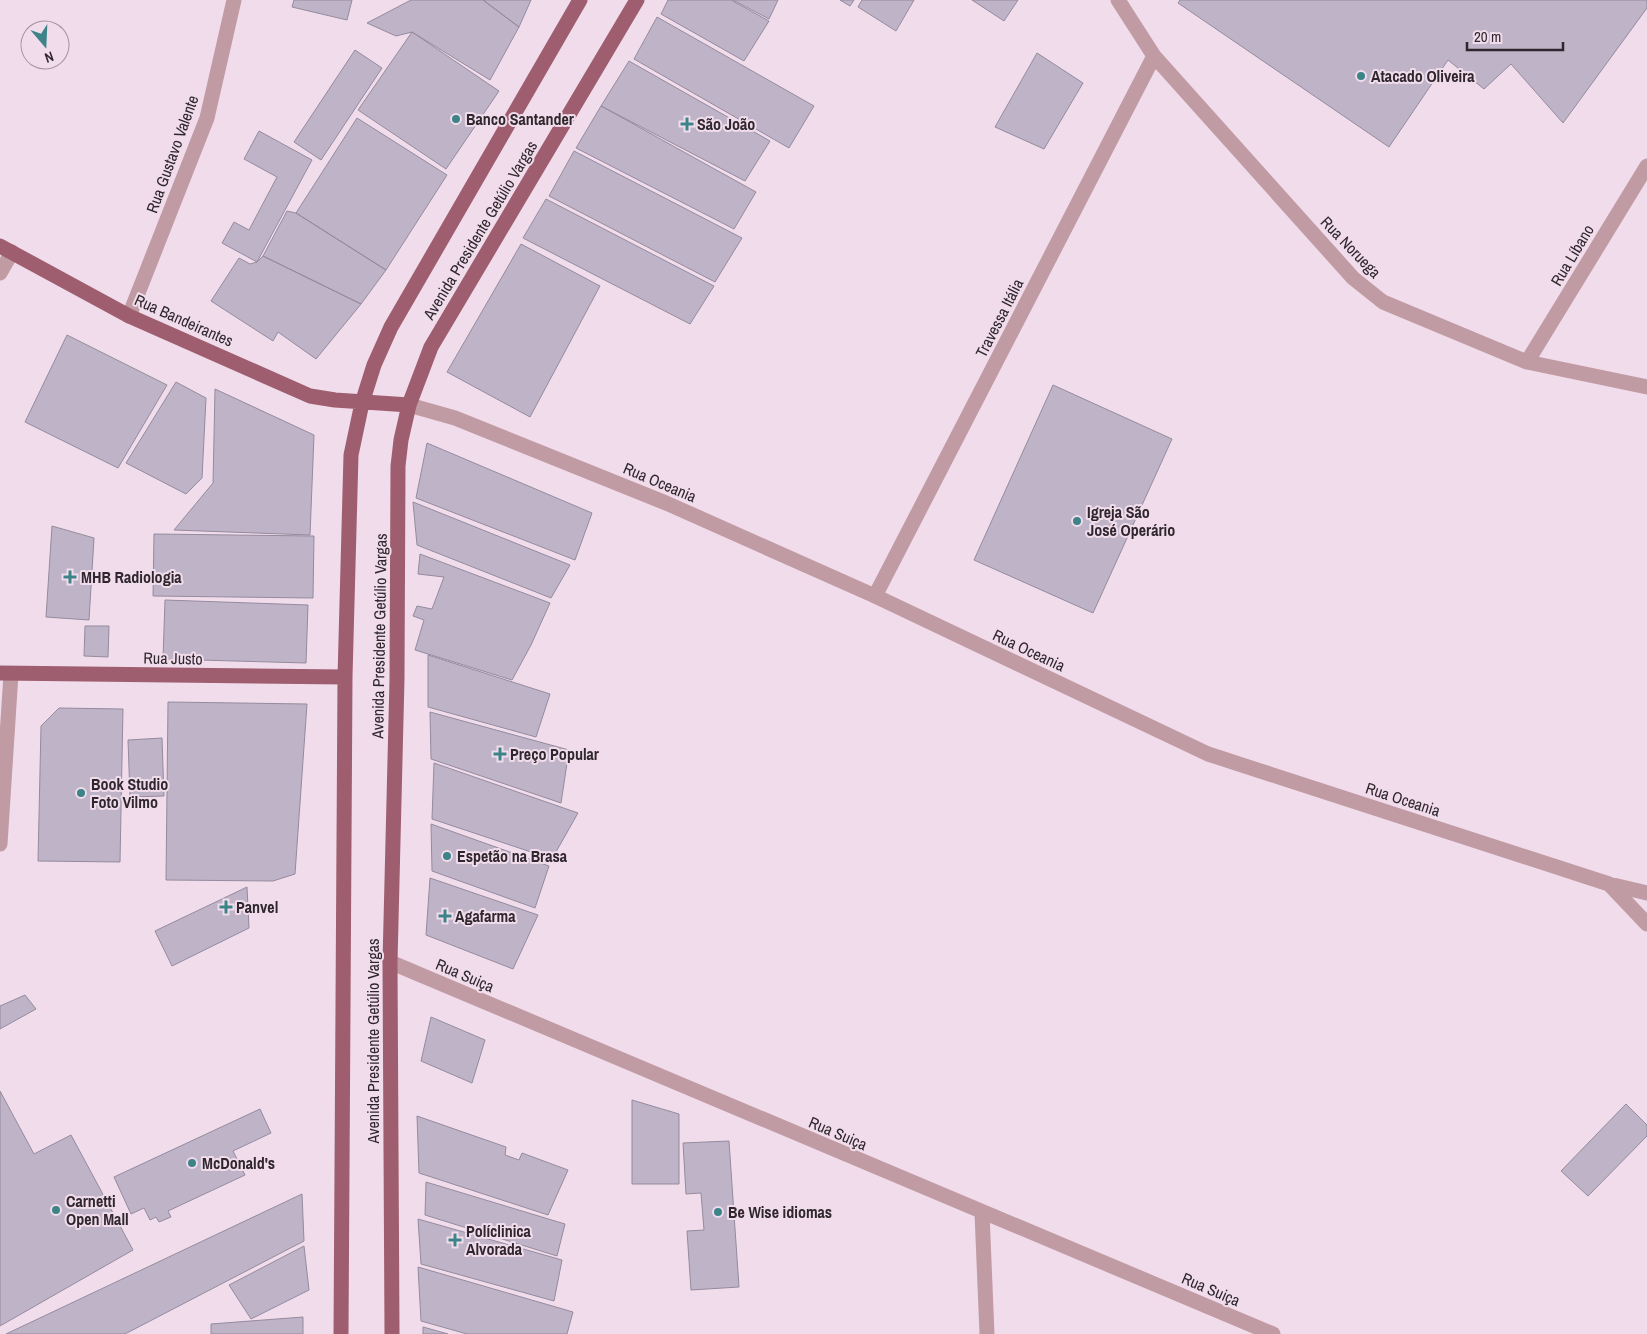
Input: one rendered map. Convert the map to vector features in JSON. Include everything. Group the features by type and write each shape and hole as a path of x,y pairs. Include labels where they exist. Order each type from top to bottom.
{"main road":[{"name":"Avenida Presidente Getúlio Vargas","path":"341,1334 345,678 351,455 362,402 374,365 391,327 580,0"},
{"name":"Avenida Presidente Getúlio Vargas","path":"392,1334 390,962 398,679 398,466 409,405 431,347 637,0"},
{"name":"Rua Bandeirantes","path":"6,249 129,316 310,396 409,405"},
{"name":"Rua Justo","path":"5,674 345,678"}],"street":[{"name":"Rua Gustavo Valente","path":"129,316 207,118 234,0"},
{"name":"Rua Noruega","path":"1118,0 1154,56 1353,278 1383,302 1527,362 1647,387"},
{"name":"Travessa Itália","path":"875,596 1154,56"},
{"name":"Rua Líbano","path":"1527,362 1647,166"},
{"path":"0,273 6,249"},
{"name":"Rua Oceania","path":"409,405 455,418 666,503 875,596 1208,754 1609,884 1647,893"},
{"path":"0,844 5,674"},
{"path":"1609,884 1647,924"},
{"name":"Rua Suiça","path":"390,962 1273,1334"},
{"path":"982,1213 987,1334"}],"building":[{"path":"294,0 352,0 347,20 292,7"},
{"path":"411,0 483,0 519,27 490,80 412,32 396,36 367,23"},
{"path":"483,0 531,0 519,27"},
{"path":"668,0 731,0 769,21 744,61 661,14"},
{"path":"733,0 778,0 769,19"},
{"path":"840,0 854,0 850,6"},
{"path":"862,0 914,0 896,31 858,7"},
{"path":"972,0 1018,0 1004,21"},
{"name":"Atacado Oliveira","path":"1180,0 1647,0 1647,8 1563,123 1511,64 1484,89 1448,60 1389,147 1178,3"},
{"path":"657,17 814,106 789,148 634,59"},
{"path":"412,32 499,91 446,169 358,110"},
{"path":"355,50 382,68 321,160 294,142"},
{"path":"1037,53 1083,83 1044,149 995,127"},
{"name":"São João","path":"629,61 770,141 745,181 601,106"},
{"path":"601,106 756,192 734,229 576,148"},
{"path":"357,118 447,175 386,270 296,213"},
{"path":"259,131 312,160 257,262 222,243 234,222 249,230 277,177 244,159"},
{"path":"574,151 742,238 715,282 549,196"},
{"path":"546,199 714,286 690,324 523,238"},
{"path":"287,211 296,213 386,270 361,304 263,256"},
{"path":"521,244 600,286 530,417 447,372"},
{"path":"263,256 361,304 316,359 278,332 273,341 211,301 239,258 250,264 257,262"},
{"path":"67,335 167,385 118,468 25,422"},
{"path":"176,382 206,398 202,478 186,494 126,463"},
{"path":"1053,385 1172,439 1093,613 974,560"},
{"path":"215,389 314,435 310,535 174,530 213,483"},
{"path":"427,443 592,513 575,560 416,498"},
{"path":"413,502 570,565 551,598 417,545"},
{"name":"MHB Radiologia","path":"52,526 94,538 89,620 46,617"},
{"path":"154,534 314,536 313,598 153,596"},
{"path":"420,554 550,603 531,645 512,680 415,650 424,620 413,616 417,606 432,609 444,577 418,574"},
{"path":"165,600 308,605 306,663 163,659"},
{"path":"85,626 109,626 108,657 84,656"},
{"path":"428,655 550,694 536,737 428,707"},
{"path":"168,702 307,704 295,874 273,881 166,880"},
{"name":"Book Studio Foto Vilmo","path":"59,708 123,709 120,862 38,861 41,726"},
{"name":"Preço Popular","path":"430,712 569,750 561,803 431,759"},
{"path":"162,738 164,796 130,797 128,740"},
{"path":"434,763 578,813 552,859 432,819"},
{"path":"431,824 549,866 535,908 432,871"},
{"path":"430,878 538,915 513,969 426,935"},
{"name":"Panvel","path":"247,887 249,928 172,966 155,931"},
{"path":"25,995 36,1009 0,1029 0,1006"},
{"path":"431,1017 485,1040 472,1083 421,1061"},
{"name":"Carnetti Open Mall","path":"0,1091 34,1154 71,1135 133,1250 0,1326"},
{"path":"632,1100 679,1114 679,1184 632,1184"},
{"path":"1626,1104 1647,1125 1647,1136 1588,1196 1561,1171"},
{"name":"McDonald's","path":"260,1109 271,1133 233,1151 245,1175 168,1211 171,1217 159,1222 156,1217 150,1220 144,1208 131,1214 114,1177"},
{"path":"417,1116 506,1147 505,1155 519,1160 522,1153 568,1170 548,1215 419,1173"},
{"name":"Be Wise idiomas","path":"729,1141 739,1287 691,1290 687,1231 704,1230 701,1193 686,1194 683,1143"},
{"path":"426,1182 565,1224 557,1256 425,1215"},
{"path":"302,1194 304,1241 125,1334 6,1334"},
{"name":"Políclinica Alvorada","path":"418,1219 562,1260 554,1301 421,1264"},
{"path":"304,1246 309,1290 251,1319 229,1285"},
{"path":"418,1267 573,1312 567,1334 467,1334 421,1321"},
{"path":"303,1317 303,1334 211,1334 211,1324"},
{"path":"423,1327 448,1334 423,1334"}],"place":[{"name":"Atacado Oliveira","path":"1361,76"},
{"name":"Banco Santander","path":"456,119"},
{"name":"São João","path":"687,124"},
{"name":"Igreja São José Operário","path":"1077,521"},
{"name":"MHB Radiologia","path":"70,577"},
{"name":"Preço Popular","path":"500,754"},
{"name":"Book Studio Foto Vilmo","path":"81,793"},
{"name":"Espetão na Brasa","path":"447,856"},
{"name":"Panvel","path":"226,907"},
{"name":"Agafarma","path":"445,916"},
{"name":"McDonald's","path":"192,1163"},
{"name":"Carnetti Open Mall","path":"56,1210"},
{"name":"Be Wise idiomas","path":"718,1212"},
{"name":"Políclinica Alvorada","path":"455,1240"}]}
